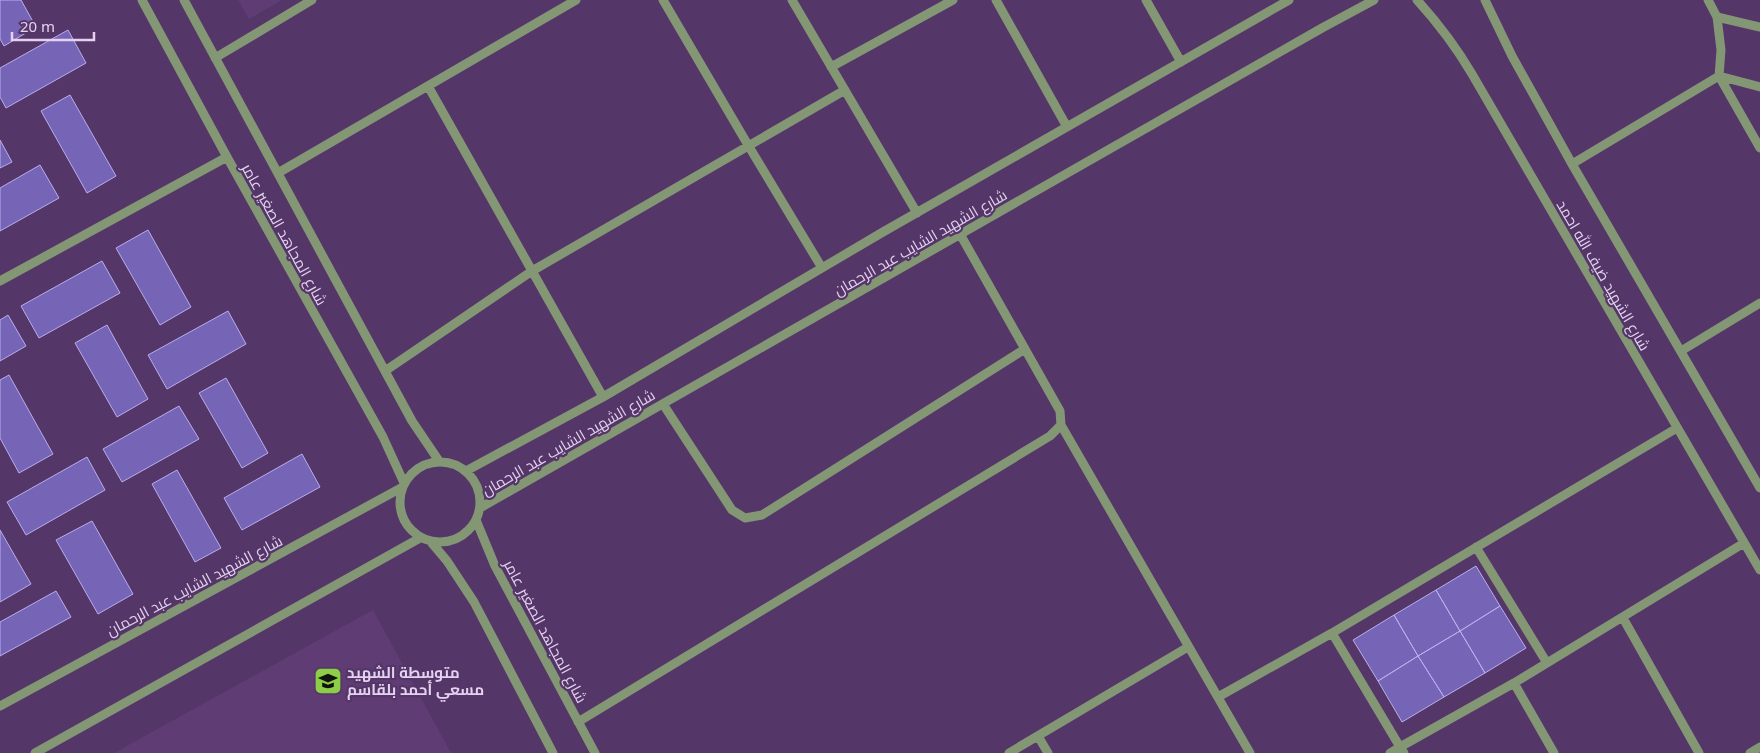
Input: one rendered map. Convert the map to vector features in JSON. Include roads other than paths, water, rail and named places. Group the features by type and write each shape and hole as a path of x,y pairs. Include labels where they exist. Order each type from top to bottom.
{"street":[{"name":"شارع المجاهد الصغير عامر","path":"142,0 226,157 383,438 402,486"},
{"name":"شارع المجاهد الصغير عامر","path":"184,0 412,420 439,461"},
{"path":"215,58 312,0"},
{"path":"278,173 576,0"},
{"path":"663,0 822,268"},
{"path":"792,0 917,212"},
{"path":"831,67 953,0"},
{"path":"996,0 1067,127"},
{"path":"1146,0 1181,62"},
{"name":"شارع الشهيد الشايب عبد الرحمان","path":"466,471 603,397 917,212 1289,0"},
{"name":"شارع الشهيد الشايب عبد الرحمان","path":"480,508 1374,0"},
{"name":"شارع الشهيد ضيف الله احمد","path":"1417,0 1434,18 1463,60 1760,570"},
{"name":"شارع الشهيد ضيف الله احمد","path":"1485,0 1512,56 1572,164 1760,488"},
{"path":"1708,0 1717,17 1721,50 1719,76 1760,148"},
{"path":"1717,17 1760,27"},
{"path":"1572,164 1719,76 1760,87"},
{"path":"428,86 603,397"},
{"path":"385,370 532,271 845,90"},
{"path":"0,281 226,157"},
{"path":"960,234 1060,411 1061,425 1250,753"},
{"path":"1681,351 1760,303"},
{"path":"663,404 732,510 745,518 762,515 1025,349"},
{"path":"578,722 1050,436 1061,425"},
{"path":"1218,697 1332,633 1677,428"},
{"path":"439,461 458,466 466,471 475,482 480,494 480,508 476,520 468,531 457,539 445,543 431,542 420,538 411,531 404,522 399,500 402,486 412,472 425,464 439,461"},
{"name":"شارع الشهيد الشايب عبد الرحمان","path":"0,705 402,486"},
{"name":"شارع المجاهد الصغير عامر","path":"476,520 495,566 594,753"},
{"path":"36,753 420,538"},
{"path":"431,542 452,568 474,602 553,753"},
{"path":"1390,753 1402,750 1744,544"},
{"path":"1476,547 1547,663"},
{"path":"1623,618 1699,753"},
{"path":"1332,633 1402,750"},
{"path":"1009,753 1188,647"},
{"path":"1514,683 1554,753"},
{"path":"1038,736 1048,753"},
{"path":"1750,753 1760,747"}],"place":[{"name":"متوسطة الشهيد مسعي أحمد بلقاسم","path":"328,681"}]}
